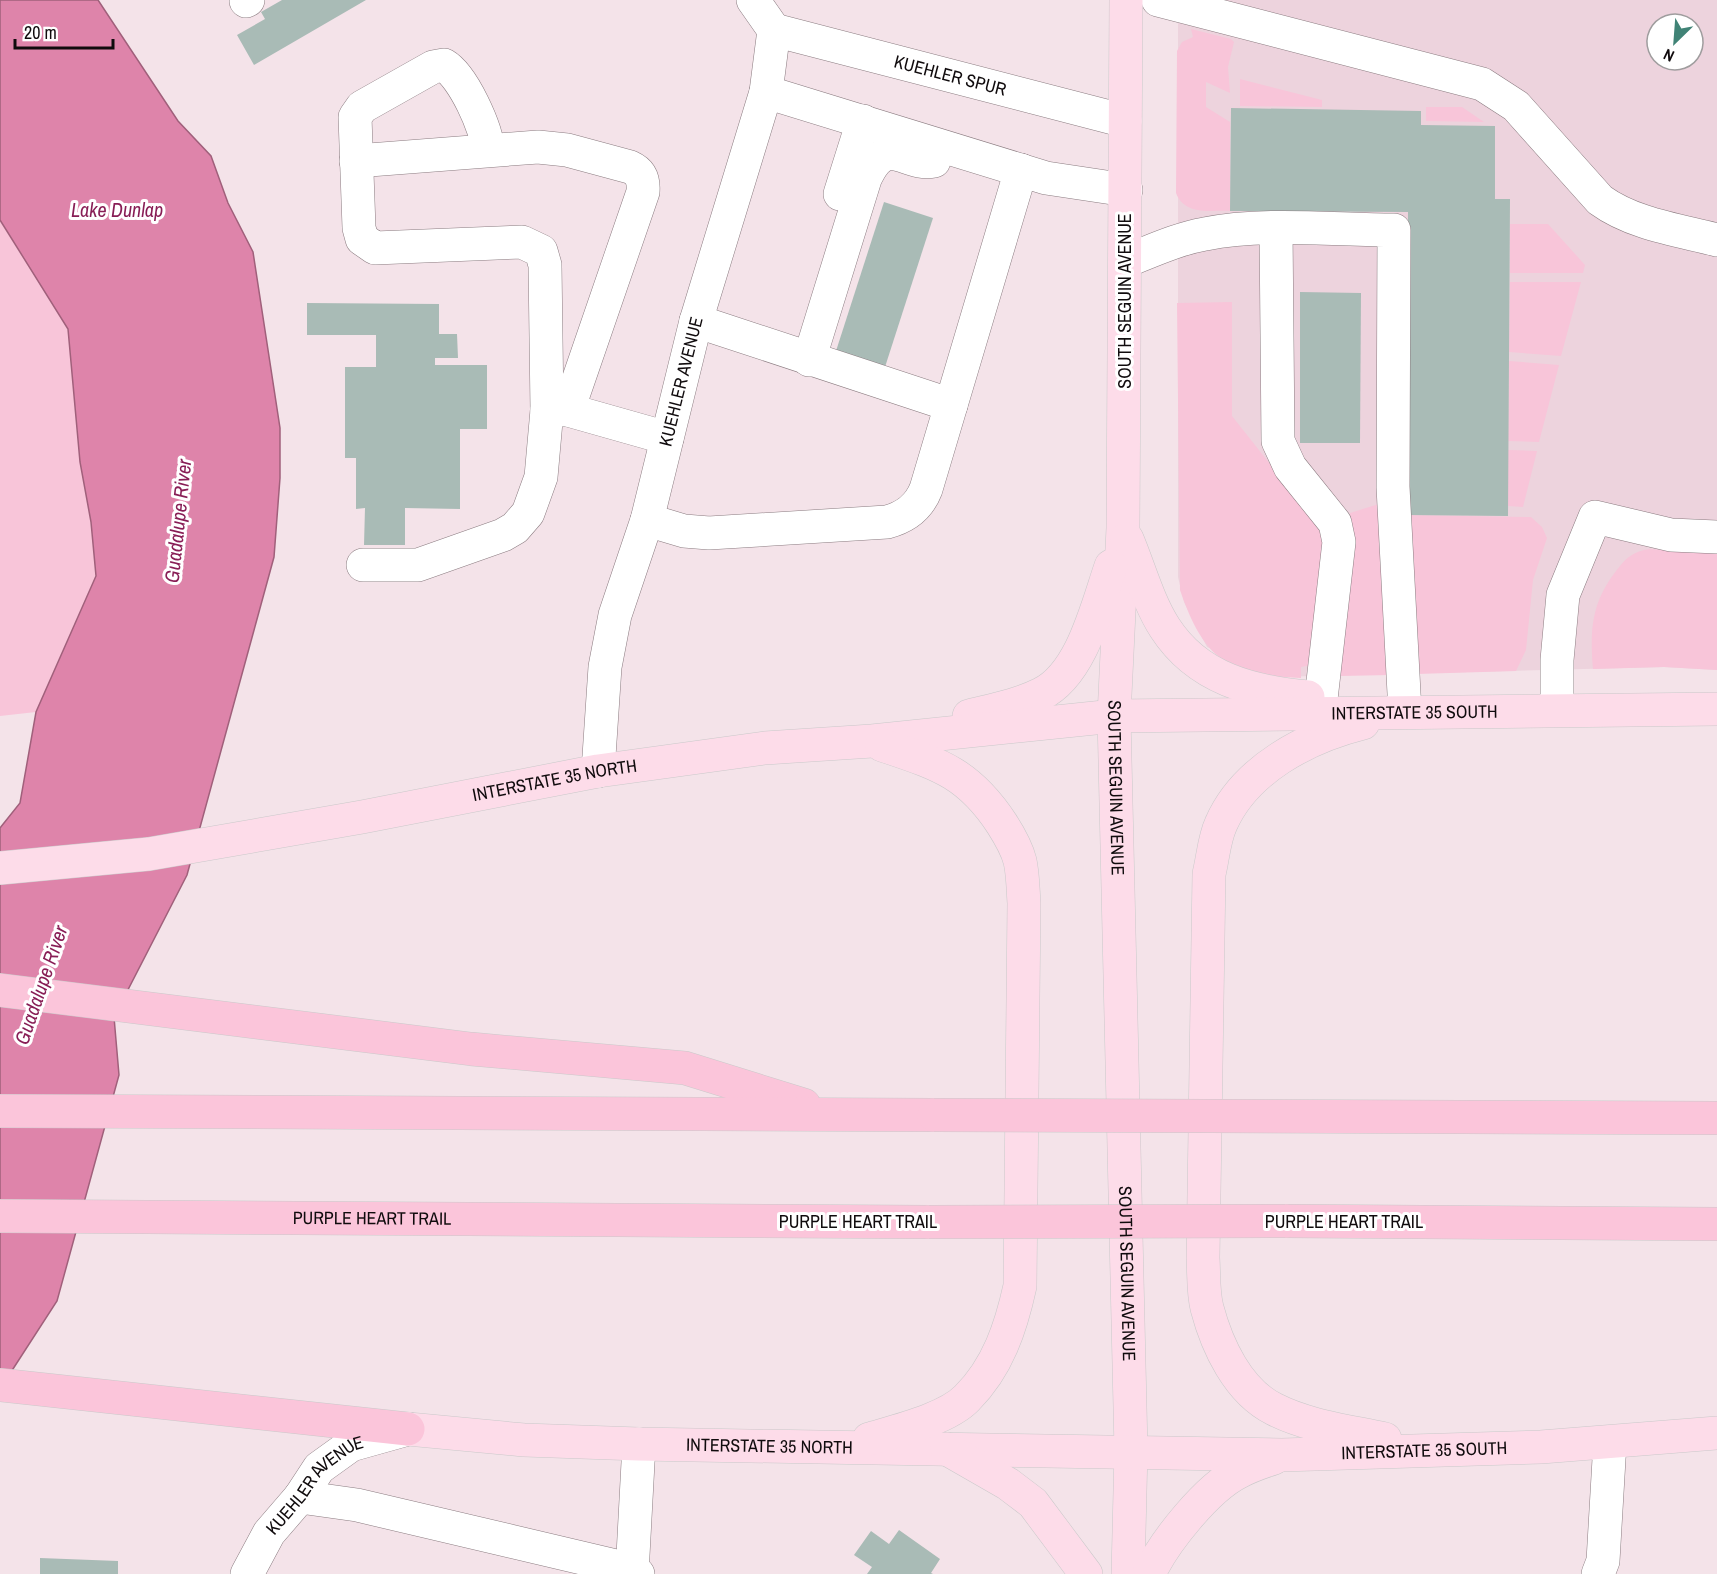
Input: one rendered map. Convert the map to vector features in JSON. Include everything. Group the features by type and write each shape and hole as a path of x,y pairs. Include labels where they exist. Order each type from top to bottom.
{"highway":[{"path":"0,990 338,1033 595,1062 685,1068 840,1115"},
{"path":"0,1111 1717,1118"},
{"name":"PURPLE HEART TRAIL","path":"0,1216 1717,1224"},
{"path":"0,1385 122,1396 408,1429"}],"main road":[{"name":"SOUTH SEGUIN AVENUE","path":"1126,0 1123,528 1114,716 1131,1450 1128,1574"},
{"path":"1123,528 1164,628 1204,669 1238,685 1277,695 1321,699 1405,712"},
{"path":"872,741 1000,709 1042,693 1058,681 1075,660 1089,632 1123,528"},
{"name":"INTERSTATE 35 SOUTH","path":"1114,716 1717,709"},
{"path":"1405,712 1333,730 1289,753 1252,778 1231,805 1220,827 1209,874 1203,1258 1207,1307 1219,1342 1230,1366 1250,1390 1273,1409 1321,1425 1431,1450"},
{"name":"INTERSTATE 35 NORTH","path":"0,868 149,854 362,818 598,771 765,748 872,741 1114,716"},
{"path":"838,1448 937,1416 966,1400 993,1365 1010,1330 1020,1286 1024,903 1020,861 1008,834 991,807 967,781 940,765 872,741"},
{"name":"INTERSTATE 35 NORTH","path":"408,1429 524,1440 639,1444 1131,1450"},
{"name":"INTERSTATE 35 SOUTH","path":"1131,1450 1282,1455 1610,1442 1717,1432"},
{"path":"945,1448 1008,1484 1033,1503 1086,1574"},
{"path":"1149,1574 1171,1540 1214,1491 1237,1472 1282,1455"}],"street":[{"path":"753,0 774,30"},
{"path":"1158,0 1238,10 1482,84 1516,105 1600,200 1610,208 1637,219 1717,240"},
{"name":"KUEHLER AVENUE","path":"598,771 605,667 613,626 647,520 696,321 766,92 774,30"},
{"name":"KUEHLER SPUR","path":"774,30 1125,121"},
{"path":"488,150 483,125 453,73 444,65 433,67 362,107 354,123 360,233 370,246 381,248 522,242 541,251 545,265 557,410"},
{"path":"766,92 1059,181 1126,190"},
{"path":"800,357 863,121"},
{"path":"356,161 538,147 567,150 630,167 642,177 643,192 557,410 541,477 528,513 515,528 418,565 363,566"},
{"path":"800,357 865,179 874,163 888,154 897,153 930,162 967,152"},
{"path":"647,520 684,531 710,533 896,520 911,511 923,498 1021,170"},
{"path":"1276,229 1278,441 1290,467 1335,523 1338,531 1339,542 1321,699"},
{"path":"1126,261 1176,241 1206,233 1276,229 1394,230 1394,505 1405,712"},
{"path":"696,321 951,405"},
{"path":"557,410 667,438"},
{"path":"1557,710 1557,660 1563,595 1595,517 1661,534 1717,537"},
{"name":"KUEHLER AVENUE","path":"247,1574 269,1533 300,1497 319,1468 351,1445 408,1429"},
{"path":"1598,1574 1603,1561 1610,1442"},
{"path":"300,1497 357,1505 634,1573 639,1444"}],"shaded area":[{"path":"1178,0 1717,0 1717,670 1664,667 1275,677 1207,647 1184,602 1178,577"},
{"path":"1191,29 1231,39 1234,42 1228,67 1230,93 1206,82 1206,107 1230,122 1230,211 1192,209 1180,200 1176,193 1177,51 1182,42 1193,37"},
{"path":"1240,79 1322,100 1322,107 1240,106"},
{"path":"1426,107 1462,107 1484,122 1426,121"},
{"path":"0,220 68,329 80,462 91,522 96,576 36,712 0,716"},
{"path":"1510,224 1548,224 1585,265 1583,273 1510,273"},
{"path":"1510,282 1581,282 1561,356 1509,352"},
{"path":"1232,302 1232,416 1331,541 1317,664 1301,667 1301,678 1255,673 1222,659 1199,633 1180,590 1177,303"},
{"path":"1509,361 1559,365 1539,442 1508,441"},
{"path":"1508,450 1537,451 1523,507 1508,506"},
{"path":"1382,503 1391,675 1340,676 1335,666 1350,513"},
{"path":"1406,515 1531,517 1542,527 1547,538 1533,580 1526,650 1516,671 1416,674"},
{"path":"1650,549 1717,553 1717,670 1664,667 1593,669 1592,629 1601,595 1616,571 1627,559 1634,553"}],"water":[{"name":"Lake Dunlap","path":"0,0 98,0 178,121 211,156 228,203 253,252 280,428 280,478 274,557 187,875 114,1017 119,1075 57,1301 0,1389 0,828 20,803 36,712 96,576 91,522 80,462 68,329 0,220"}],"building":[{"path":"282,0 366,0 254,65 237,35 265,19 261,12"},
{"path":"1231,108 1421,111 1421,125 1495,126 1495,199 1510,199 1508,516 1406,515 1408,212 1230,211"},
{"path":"884,202 933,218 885,367 836,351"},
{"path":"1300,292 1361,293 1360,443 1300,443"},
{"path":"307,303 439,304 439,334 457,334 458,358 435,358 435,365 487,365 487,429 460,429 460,509 405,508 405,545 364,545 365,508 356,509 356,458 345,458 345,367 376,367 376,335 307,335"},
{"path":"899,1530 940,1559 931,1573 933,1574 867,1574 872,1567 854,1555 871,1531 889,1544"},
{"path":"40,1558 118,1561 118,1574 40,1574"}],"water label":[{"name":"Guadalupe River","path":"178,521"},
{"name":"Guadalupe River","path":"41,985"}]}
